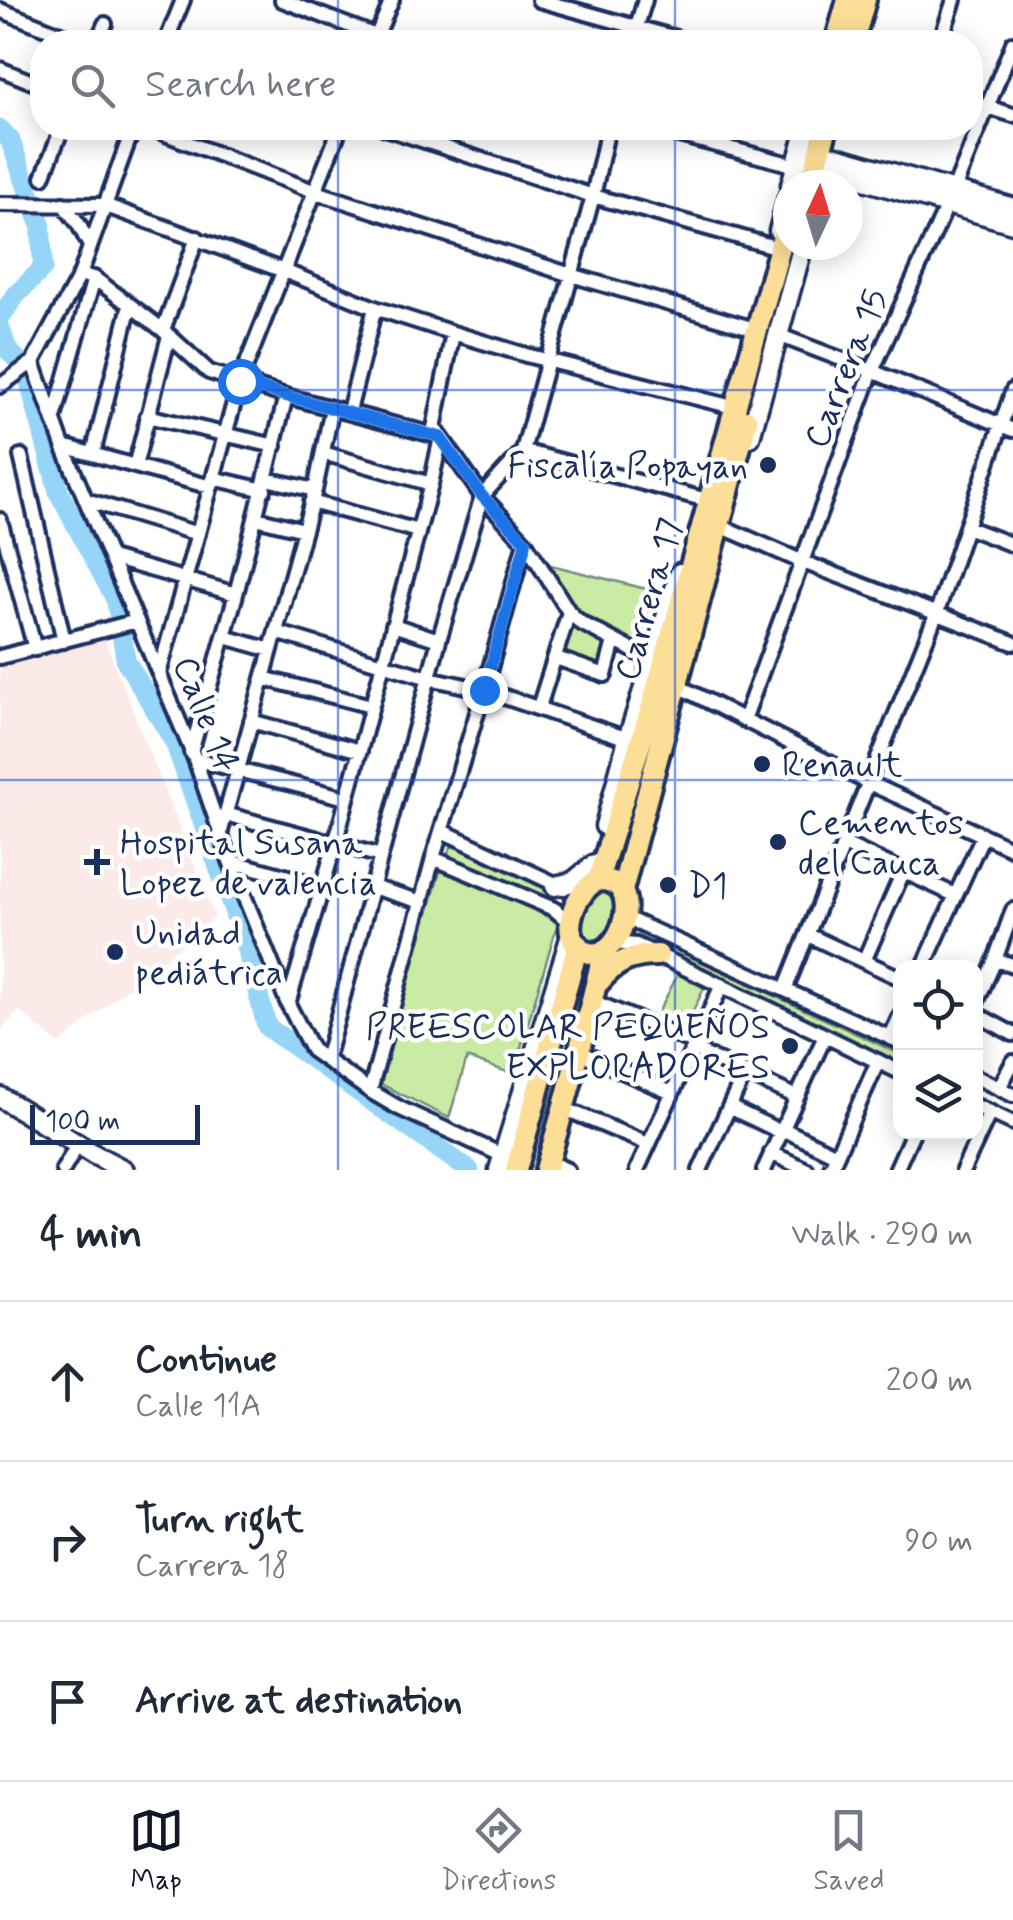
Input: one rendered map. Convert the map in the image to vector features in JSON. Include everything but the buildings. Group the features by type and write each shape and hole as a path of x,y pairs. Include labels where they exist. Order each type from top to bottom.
{"main road":[{"path":"835,30 844,0"},
{"path":"860,30 869,0"},
{"path":"810,140 811,170"},
{"path":"812,170 823,140"},
{"path":"812,170 829,140"},
{"path":"863,182 1013,208"},
{"path":"949,199 1013,223"},
{"name":"Carrera 17","path":"678,686 725,528 779,260"},
{"path":"590,881 628,739 647,699 652,660 733,407 764,331 782,260"},
{"name":"Carrera 17","path":"609,947 624,905 782,260"},
{"name":"Carrera 17","path":"573,933 764,331 797,260"},
{"path":"555,886 611,881 624,905"},
{"path":"573,933 587,952 609,947"},
{"path":"507,1165 573,933"},
{"path":"554,1167 563,1108 609,947"},
{"path":"594,994 606,973 619,961 658,955"},
{"path":"0,1097 124,1170"}],"street":[{"path":"282,0 352,30"},
{"path":"379,30 392,0"},
{"path":"539,0 645,30"},
{"path":"637,28 644,0"},
{"path":"944,30 954,0"},
{"path":"170,30 180,1"},
{"path":"0,10 51,30"},
{"path":"102,30 105,24"},
{"name":"Carrera 15","path":"983,114 1013,43"},
{"path":"0,69 30,81"},
{"path":"983,106 1013,115"},
{"path":"43,178 57,140"},
{"path":"54,418 87,277 90,246 128,140"},
{"path":"181,140 316,192 571,275 764,331 1007,428"},
{"path":"160,674 240,381 336,140"},
{"path":"422,140 593,196 773,243"},
{"path":"326,1060 482,496 523,450 605,140"},
{"path":"695,140 804,170"},
{"name":"Carrera 15","path":"744,720 872,371 973,140"},
{"path":"6,204 104,205 375,308 548,360 733,407"},
{"path":"59,204 78,223 90,246"},
{"path":"135,466 166,333 196,238"},
{"path":"87,277 166,333 209,372 440,437"},
{"path":"2,384 29,364 87,277"},
{"path":"93,454 130,305"},
{"path":"349,411 375,308"},
{"path":"454,333 434,428 482,496 526,542 569,612 580,623 652,660"},
{"name":"Calle 14","path":"29,364 111,558 133,622 160,674 193,755 230,861 288,1004 312,1050 370,1091 507,1165"},
{"path":"785,990 938,612 966,527 1007,428 1013,390"},
{"path":"286,396 193,755 346,798"},
{"path":"220,834 313,496 332,408"},
{"path":"147,416 275,446"},
{"path":"288,1004 360,751 440,437"},
{"path":"63,446 212,482 265,485 313,496 418,531"},
{"path":"523,450 704,499"},
{"path":"323,453 430,484"},
{"path":"21,456 64,641"},
{"path":"86,500 198,534"},
{"path":"256,518 304,530"},
{"path":"0,520 35,649"},
{"path":"966,527 1013,545"},
{"path":"725,528 1013,643"},
{"path":"370,1091 432,858 526,542"},
{"path":"111,558 236,594"},
{"path":"538,707 569,612"},
{"path":"0,657 133,622"},
{"path":"393,625 440,640"},
{"path":"276,632 429,678 484,690 628,739"},
{"path":"224,637 271,650"},
{"path":"556,658 605,675 614,641"},
{"path":"263,678 371,706"},
{"path":"678,686 869,783 1013,849"},
{"path":"251,721 360,751"},
{"path":"225,814 380,856"},
{"path":"442,831 555,886 590,881"},
{"path":"927,960 984,835"},
{"path":"844,844 955,895"},
{"path":"432,858 554,909 573,933"},
{"path":"230,861 321,886"},
{"path":"864,961 903,872"},
{"path":"372,887 422,902"},
{"path":"624,905 785,990 893,1039"},
{"path":"983,987 1013,910"},
{"path":"808,935 893,975"},
{"path":"609,947 636,945 893,1068"},
{"path":"995,960 1013,966"},
{"path":"636,1170 722,985"},
{"path":"594,994 695,1042 702,1053 797,1097"},
{"path":"983,1018 1013,1034"},
{"path":"764,1170 824,1036"},
{"path":"579,1052 672,1093"},
{"path":"830,1170 878,1061"},
{"path":"999,1088 1013,1062"},
{"path":"700,1170 745,1073"},
{"path":"983,1080 1013,1095"},
{"path":"729,1107 836,1155"},
{"path":"563,1108 648,1144"},
{"path":"983,1109 1013,1123"},
{"path":"963,1170 990,1112"},
{"path":"896,1170 909,1140"},
{"path":"63,1170 78,1144"},
{"path":"772,1153 807,1170"}],"shaded area":[{"name":"Hospital Susana Lopez de valencia","path":"105,640 215,917 59,1044 19,1011 0,1031 0,666"}],"green space":[{"path":"551,565 654,591 638,647 572,606"},
{"path":"571,622 609,644 602,669 561,655"},
{"path":"451,847 557,894 553,903 451,857"},
{"path":"442,865 558,922 513,1074 467,1058 449,1118 379,1083"},
{"path":"600,892 610,896 616,911 610,929 597,939 584,933 581,921 586,907"},
{"path":"633,930 893,1051 893,1060 629,938"},
{"path":"585,958 594,960 540,1170 533,1170"},
{"path":"678,974 704,988 686,1026 659,1011"}],"waterway":[{"path":"0,129 10,140 41,225 43,268 0,317"},
{"path":"0,327 7,349 26,369 59,493 116,600 126,661 175,743 243,937 267,1027 469,1170"}],"place":[{"name":"Fiscalía Popayan","path":"768,465"},
{"name":"Renault","path":"762,764"},
{"name":"Cementos del Cauca","path":"778,842"},
{"name":"Hospital Susana Lopez de valencia","path":"97,862"},
{"name":"D1","path":"668,885"},
{"name":"Unidad pediátrica","path":"115,952"},
{"name":"PREESCOLAR PEQUEÑOS EXPLORADORES","path":"790,1046"}],"route":[{"path":"240,381 440,437 482,496 526,542 484,690"}]}
